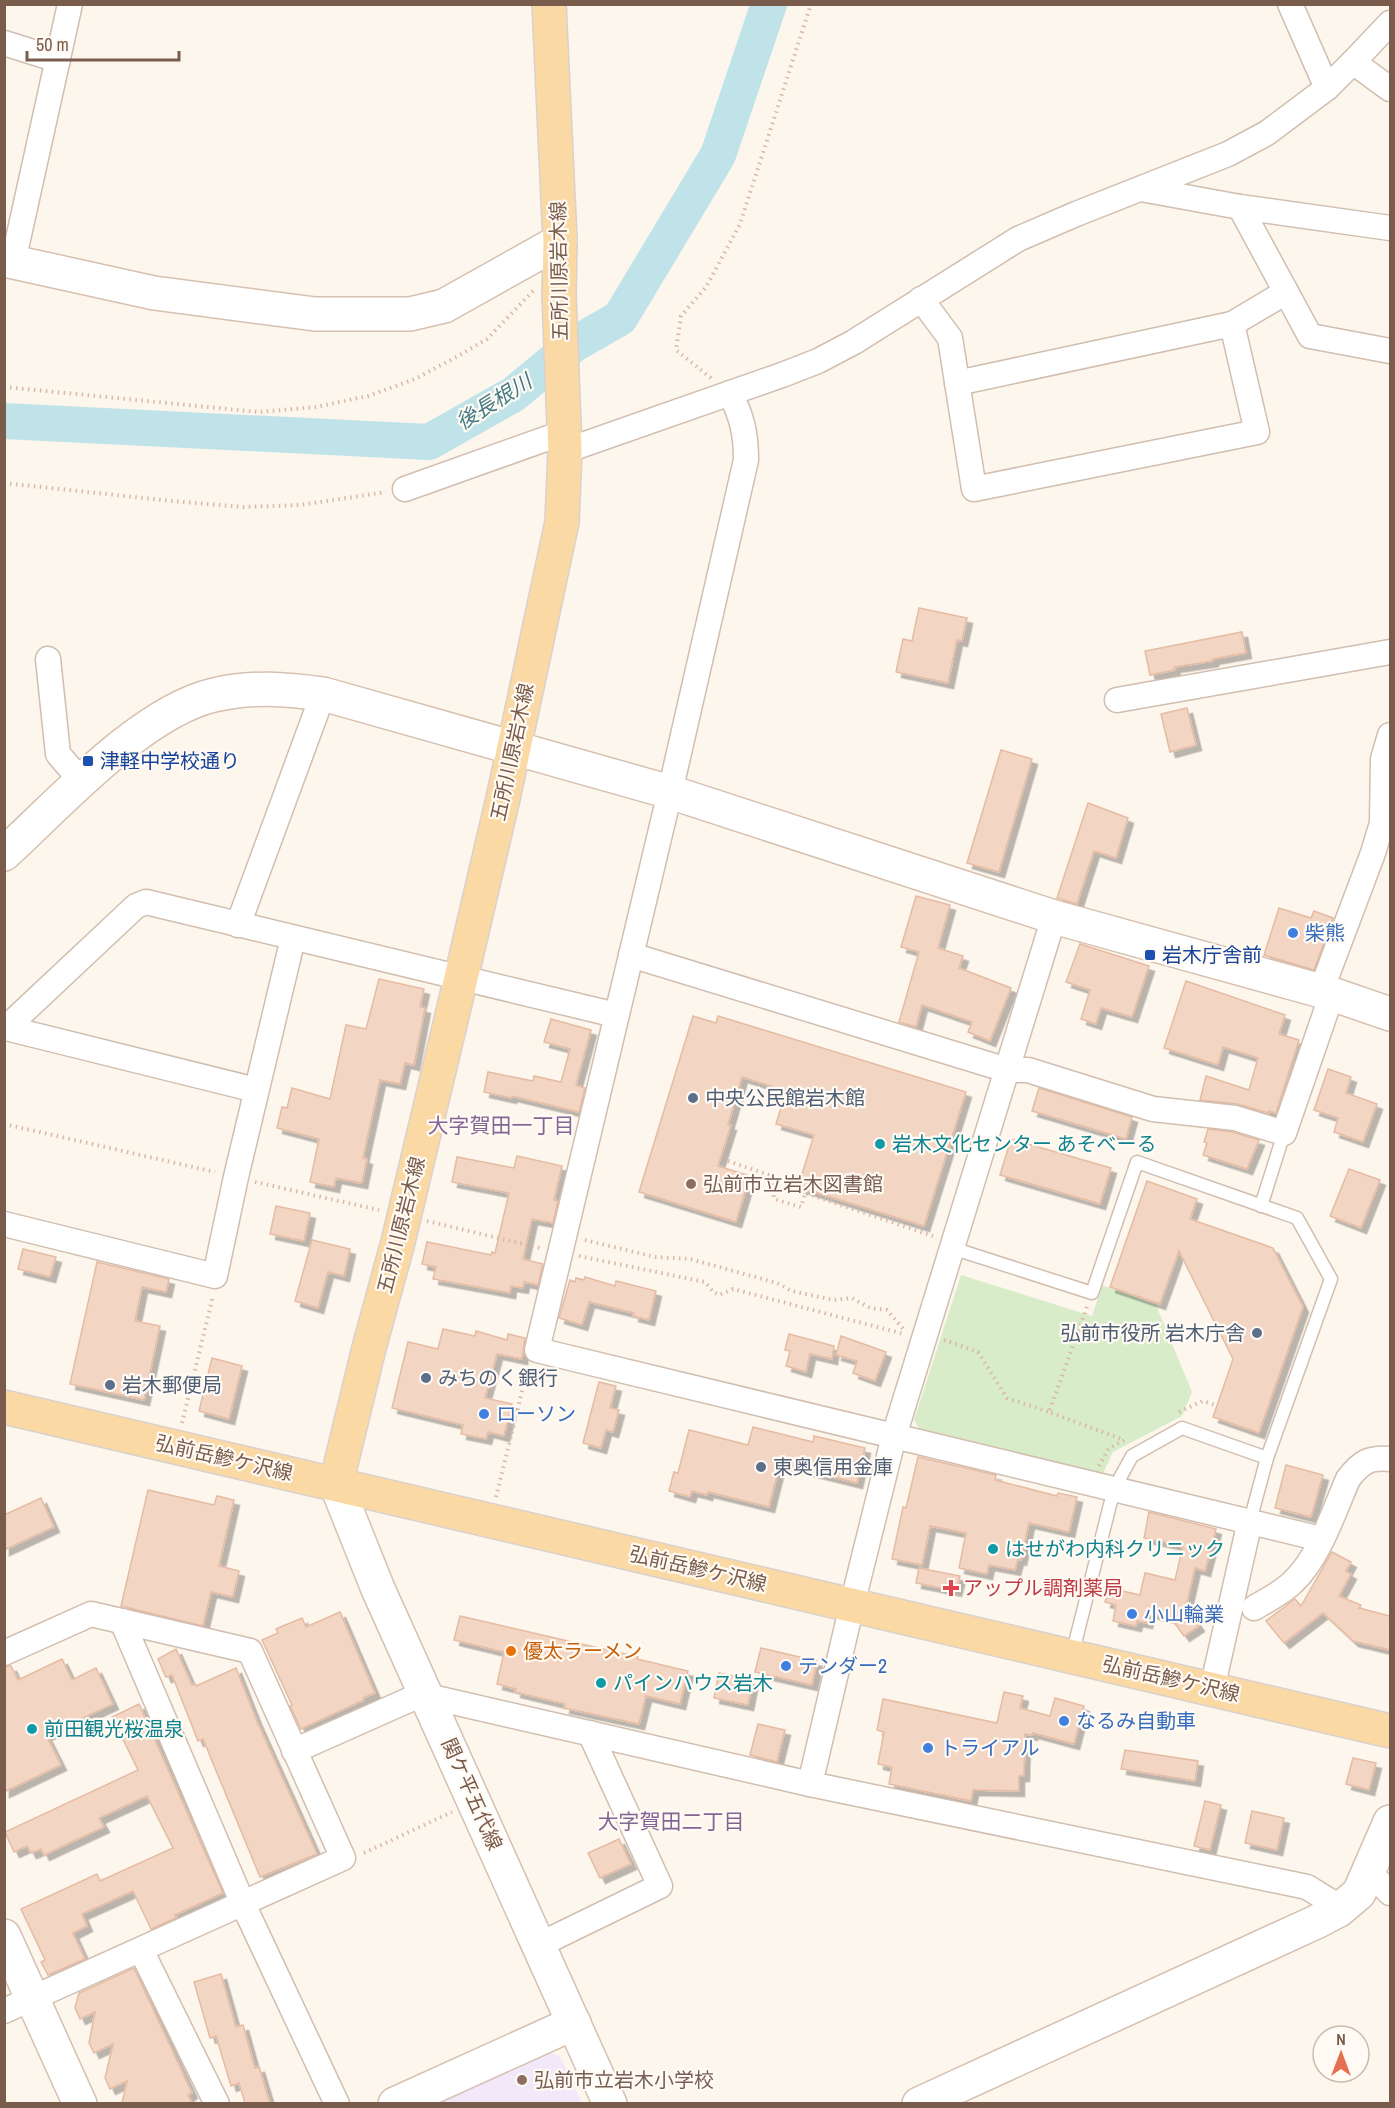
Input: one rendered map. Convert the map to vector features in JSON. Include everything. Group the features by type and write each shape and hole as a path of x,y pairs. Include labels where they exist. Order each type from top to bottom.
{"main road":[{"name":"五所川原岩木線","path":"336,1484 404,1216 460,978 514,747 562,522 564,430 559,288 560,241 549,4"},
{"name":"弘前岳鰺ケ沢線","path":"4,1407 1390,1731"}],"street":[{"path":"70,4 9,261 154,293 315,314 410,314 444,306 560,241"},
{"path":"1290,4 1327,88"},
{"path":"405,489 564,430 730,393 818,361 854,342 1018,239 1227,154 1267,133 1327,88 1390,23"},
{"path":"4,43 58,60"},
{"path":"1353,62 1390,89"},
{"path":"1141,189 1240,207 1390,228"},
{"path":"1240,207 1310,336 1390,351"},
{"path":"957,382 1232,324 1286,292"},
{"path":"921,299 950,338 974,489 1257,432 1232,324"},
{"path":"730,393 739,412 746,436 746,460 670,792 537,1350 1321,1539"},
{"path":"1117,700 1390,652"},
{"path":"48,658 58,754 82,782"},
{"path":"4,854 125,744 156,721 181,707 212,695 279,688 323,694 670,792 1054,917 1326,993 1390,1014"},
{"path":"238,925 323,694"},
{"path":"631,955 1007,1070 1028,1070 1153,1109 1235,1119 1284,1133 1326,993 1382,823 1383,759 1390,735"},
{"path":"5,1027 136,906 146,903 616,1015"},
{"path":"810,1784 894,1436 1054,917"},
{"path":"4,1224 214,1276 293,938"},
{"path":"5,1027 256,1090"},
{"path":"1254,1608 1294,1581 1310,1560 1348,1479 1357,1468 1370,1459 1390,1459"},
{"name":"関ケ平五代線","path":"336,1484 378,1589 610,2103"},
{"path":"1212,1689 1250,1521"},
{"path":"4,1653 91,1614 250,1651 343,1858 18,2004"},
{"path":"122,1621 243,1904 337,2103"},
{"path":"294,1751 411,1699 427,1696 810,1784 1307,1887 1339,1910"},
{"path":"539,1945 660,1886 590,1733"},
{"path":"919,2103 1316,1923 1339,1910 1359,1893 1380,1883 1390,1822"},
{"path":"4,1936 18,2004 80,2103"},
{"path":"141,1950 218,2103"},
{"path":"395,2103 574,2023"}],"lane":[{"path":"1261,1206 1284,1133"},
{"path":"953,1246 1092,1293 1137,1162 1297,1218 1331,1279 1267,1458 1250,1521"},
{"path":"1072,1656 1114,1489 1132,1456 1182,1428 1267,1458"}],"path":[{"path":"730,393 676,350 681,315 706,287 740,224 811,4"},
{"path":"4,387 260,412 316,407 368,396 415,379 487,339 539,284 559,288"},
{"path":"4,483 244,507 300,505 405,489"},
{"path":"4,1124 404,1216 562,1244 656,1257 690,1259 777,1283 792,1291 833,1300 852,1298 870,1308 887,1310 908,1335 733,1289 719,1295 713,1292 705,1282 562,1244"},
{"path":"728,1161 772,1176 774,1199 801,1207 805,1193 953,1246"},
{"path":"181,1427 215,1285 214,1276"},
{"path":"1048,1412 1092,1293"},
{"path":"936,1338 978,1352 1007,1398 1124,1440"},
{"path":"495,1501 530,1360 537,1350"},
{"path":"343,1858 355,1857 460,1808"}],"shaded area":[{"name":"弘前市立岩木小学校","path":"539,2050 560,2056 582,2103 421,2104"}],"green space":[{"path":"961,1275 1092,1316 1102,1285 1156,1305 1192,1392 1182,1416 1113,1452 1102,1476 921,1432 914,1420"}],"building":[{"path":"919,608 967,618 962,641 957,640 948,683 896,672 903,639 912,641"},
{"path":"1242,632 1246,653 1174,667 1175,670 1150,675 1145,651"},
{"path":"1187,708 1196,745 1170,752 1161,714"},
{"path":"1001,750 1032,759 999,872 967,863"},
{"path":"1088,803 1128,818 1116,858 1094,851 1077,904 1057,898"},
{"path":"916,896 950,905 938,948 963,956 959,968 1011,988 990,1041 968,1032 972,1022 922,1005 916,1027 899,1022 919,952 901,947"},
{"path":"1279,908 1311,918 1314,911 1333,918 1314,970 1264,955"},
{"path":"1080,944 1149,966 1132,1017 1101,1008 1096,1024 1081,1019 1090,990 1066,982"},
{"path":"379,979 424,989 420,1007 425,1008 414,1065 405,1063 400,1084 380,1080 363,1158 367,1159 362,1183 336,1178 334,1187 310,1182 319,1139 277,1128 282,1107 287,1108 292,1088 330,1099 346,1025 366,1029"},
{"path":"1186,981 1285,1015 1279,1034 1299,1040 1276,1113 1237,1104 1200,1100 1206,1076 1249,1090 1258,1058 1223,1047 1218,1065 1164,1048"},
{"path":"693,1016 716,1023 718,1016 966,1092 924,1226 798,1187 814,1135 776,1124 786,1091 742,1077 728,1125 731,1125 718,1166 750,1176 736,1222 639,1192"},
{"path":"551,1019 591,1030 576,1085 585,1088 579,1112 512,1096 511,1098 484,1092 488,1072 533,1081 534,1076 561,1082 570,1049 544,1042"},
{"path":"1328,1069 1351,1077 1346,1093 1377,1104 1363,1142 1334,1132 1338,1118 1314,1110"},
{"path":"1039,1088 1132,1117 1126,1139 1032,1111"},
{"path":"1208,1129 1232,1132 1259,1140 1247,1169 1203,1155"},
{"path":"1011,1139 1111,1168 1100,1204 1000,1175"},
{"path":"517,1156 562,1166 554,1200 558,1201 553,1223 532,1219 523,1259 543,1264 538,1285 524,1282 523,1288 511,1286 510,1293 433,1279 436,1267 422,1264 427,1242 491,1255 492,1252 495,1253 509,1193 452,1182 457,1157 514,1168"},
{"path":"1349,1169 1380,1180 1361,1228 1330,1216"},
{"name":"弘前市役所 岩木庁舎","path":"1147,1181 1197,1199 1190,1219 1273,1248 1303,1307 1259,1433 1213,1417 1233,1359 1179,1251 1160,1304 1110,1287"},
{"path":"276,1206 310,1213 304,1241 270,1234"},
{"path":"312,1240 350,1249 344,1276 328,1272 318,1308 295,1301"},
{"path":"23,1249 56,1257 50,1277 18,1269"},
{"path":"97,1262 169,1279 166,1292 142,1287 135,1321 160,1326 144,1400 70,1384"},
{"path":"585,1277 615,1286 616,1281 656,1291 649,1320 633,1316 634,1313 589,1302 582,1325 559,1318 570,1280 575,1282 576,1278 584,1280"},
{"path":"443,1329 475,1336 476,1331 507,1340 508,1334 525,1338 522,1359 497,1354 485,1398 512,1404 504,1436 488,1432 486,1439 461,1434 463,1425 392,1408 408,1342 438,1349"},
{"path":"789,1334 834,1346 832,1359 810,1354 806,1372 786,1366 790,1351 785,1350"},
{"path":"841,1336 886,1352 875,1381 853,1373 857,1361 836,1355"},
{"path":"212,1358 242,1366 229,1419 199,1411"},
{"path":"599,1382 616,1386 610,1408 619,1410 613,1432 606,1430 601,1448 583,1443"},
{"path":"753,1427 813,1442 814,1436 865,1448 857,1483 780,1464 769,1507 708,1492 707,1495 692,1491 690,1497 669,1491 674,1472 678,1473 689,1430 748,1445"},
{"path":"918,1457 996,1475 995,1480 1057,1496 1058,1493 1077,1497 1069,1532 1029,1523 1021,1560 1018,1559 1015,1570 989,1565 987,1574 959,1568 966,1533 930,1526 922,1565 892,1559 903,1507 906,1508"},
{"path":"1286,1465 1323,1475 1311,1517 1275,1508"},
{"path":"148,1490 214,1505 217,1496 234,1500 219,1566 239,1571 233,1597 211,1592 203,1626 121,1606"},
{"path":"41,1498 54,1527 4,1550 4,1515"},
{"path":"1149,1512 1216,1529 1205,1571 1195,1568 1186,1607 1199,1626 1184,1636 1171,1618 1149,1613 1147,1623 1137,1621 1136,1626 1113,1621 1116,1605 1105,1602 1109,1588 1140,1595 1145,1573 1175,1580 1183,1546 1144,1538"},
{"path":"1332,1552 1351,1562 1346,1571 1351,1574 1339,1596 1361,1605 1359,1608 1390,1616 1390,1650 1353,1641 1323,1613 1284,1643 1266,1621 1295,1599 1301,1606"},
{"path":"919,1568 960,1576 956,1591 916,1583"},
{"path":"340,1612 375,1693 301,1729 262,1640 278,1633 276,1629 302,1618 306,1627"},
{"path":"460,1616 638,1657 637,1659 688,1671 680,1704 646,1696 639,1724 564,1708 565,1704 515,1692 516,1689 497,1684 504,1652 454,1640"},
{"name":"テンダー2","path":"761,1648 817,1661 812,1685 755,1672"},
{"path":"176,1649 192,1685 196,1686 236,1668 256,1719 317,1854 260,1877 203,1739 198,1741 172,1675 166,1677 158,1659"},
{"name":"前田観光桜温泉","path":"62,1659 72,1680 96,1668 113,1704 46,1735 61,1765 4,1792 4,1667 11,1666 18,1680"},
{"path":"719,1673 753,1680 748,1705 714,1698"},
{"path":"1004,1692 1023,1696 1020,1708 1050,1716 1055,1698 1084,1706 1074,1744 1033,1733 1032,1735 1025,1734 1024,1776 1019,1776 1019,1791 973,1790 971,1801 889,1784 892,1767 878,1764 884,1732 877,1730 883,1699 997,1723"},
{"path":"139,1704 223,1893 151,1929 133,1891 82,1914 87,1926 73,1933 85,1959 48,1975 41,1962 45,1960 21,1909 97,1874 100,1881 173,1848 147,1796 99,1818 104,1827 44,1855 41,1849 31,1853 27,1846 14,1852 5,1832 138,1770 112,1717"},
{"path":"758,1724 785,1730 777,1762 750,1755"},
{"path":"1125,1750 1198,1761 1195,1781 1121,1769"},
{"path":"1353,1758 1376,1763 1369,1790 1346,1784"},
{"path":"1205,1801 1221,1805 1210,1850 1194,1846"},
{"path":"1252,1811 1284,1818 1277,1850 1245,1843"},
{"path":"619,1839 631,1864 600,1878 588,1853"},
{"path":"134,1968 192,2093 188,2095 192,2103 122,2103 127,2081 110,2089 105,2078 113,2044 94,2053 89,2043 95,2012 80,2019 75,2008 79,1993"},
{"path":"221,1974 236,2027 243,2025 255,2068 259,2067 270,2103 245,2103 239,2083 231,2086 216,2036 210,2038 194,1982"}],"waterway":[{"name":"後長根川","path":"4,421 429,442 514,394 573,345 620,318 718,155 769,4"}],"place":[{"name":"津軽中学校通り","path":"88,761"},
{"name":"柴熊","path":"1293,933"},
{"name":"岩木庁舎前","path":"1150,955"},
{"name":"中央公民館岩木館","path":"693,1098"},
{"name":"岩木文化センター あそべーる","path":"880,1144"},
{"name":"弘前市立岩木図書館","path":"691,1184"},
{"name":"弘前市役所 岩木庁舎","path":"1257,1333"},
{"name":"みちのく銀行","path":"426,1378"},
{"name":"岩木郵便局","path":"110,1385"},
{"name":"ローソン","path":"484,1414"},
{"name":"東奥信用金庫","path":"761,1467"},
{"name":"はせがわ内科クリニック","path":"993,1549"},
{"name":"アップル調剤薬局","path":"951,1588"},
{"name":"小山輪業","path":"1132,1614"},
{"name":"優太ラーメン","path":"511,1651"},
{"name":"テンダー2","path":"786,1666"},
{"name":"パインハウス岩木","path":"601,1683"},
{"name":"なるみ自動車","path":"1064,1721"},
{"name":"前田観光桜温泉","path":"32,1729"},
{"name":"トライアル","path":"928,1748"},
{"name":"弘前市立岩木小学校","path":"522,2080"}],"district":[{"name":"大字賀田一丁目","path":"501,1126"},
{"name":"大字賀田二丁目","path":"671,1822"}]}
